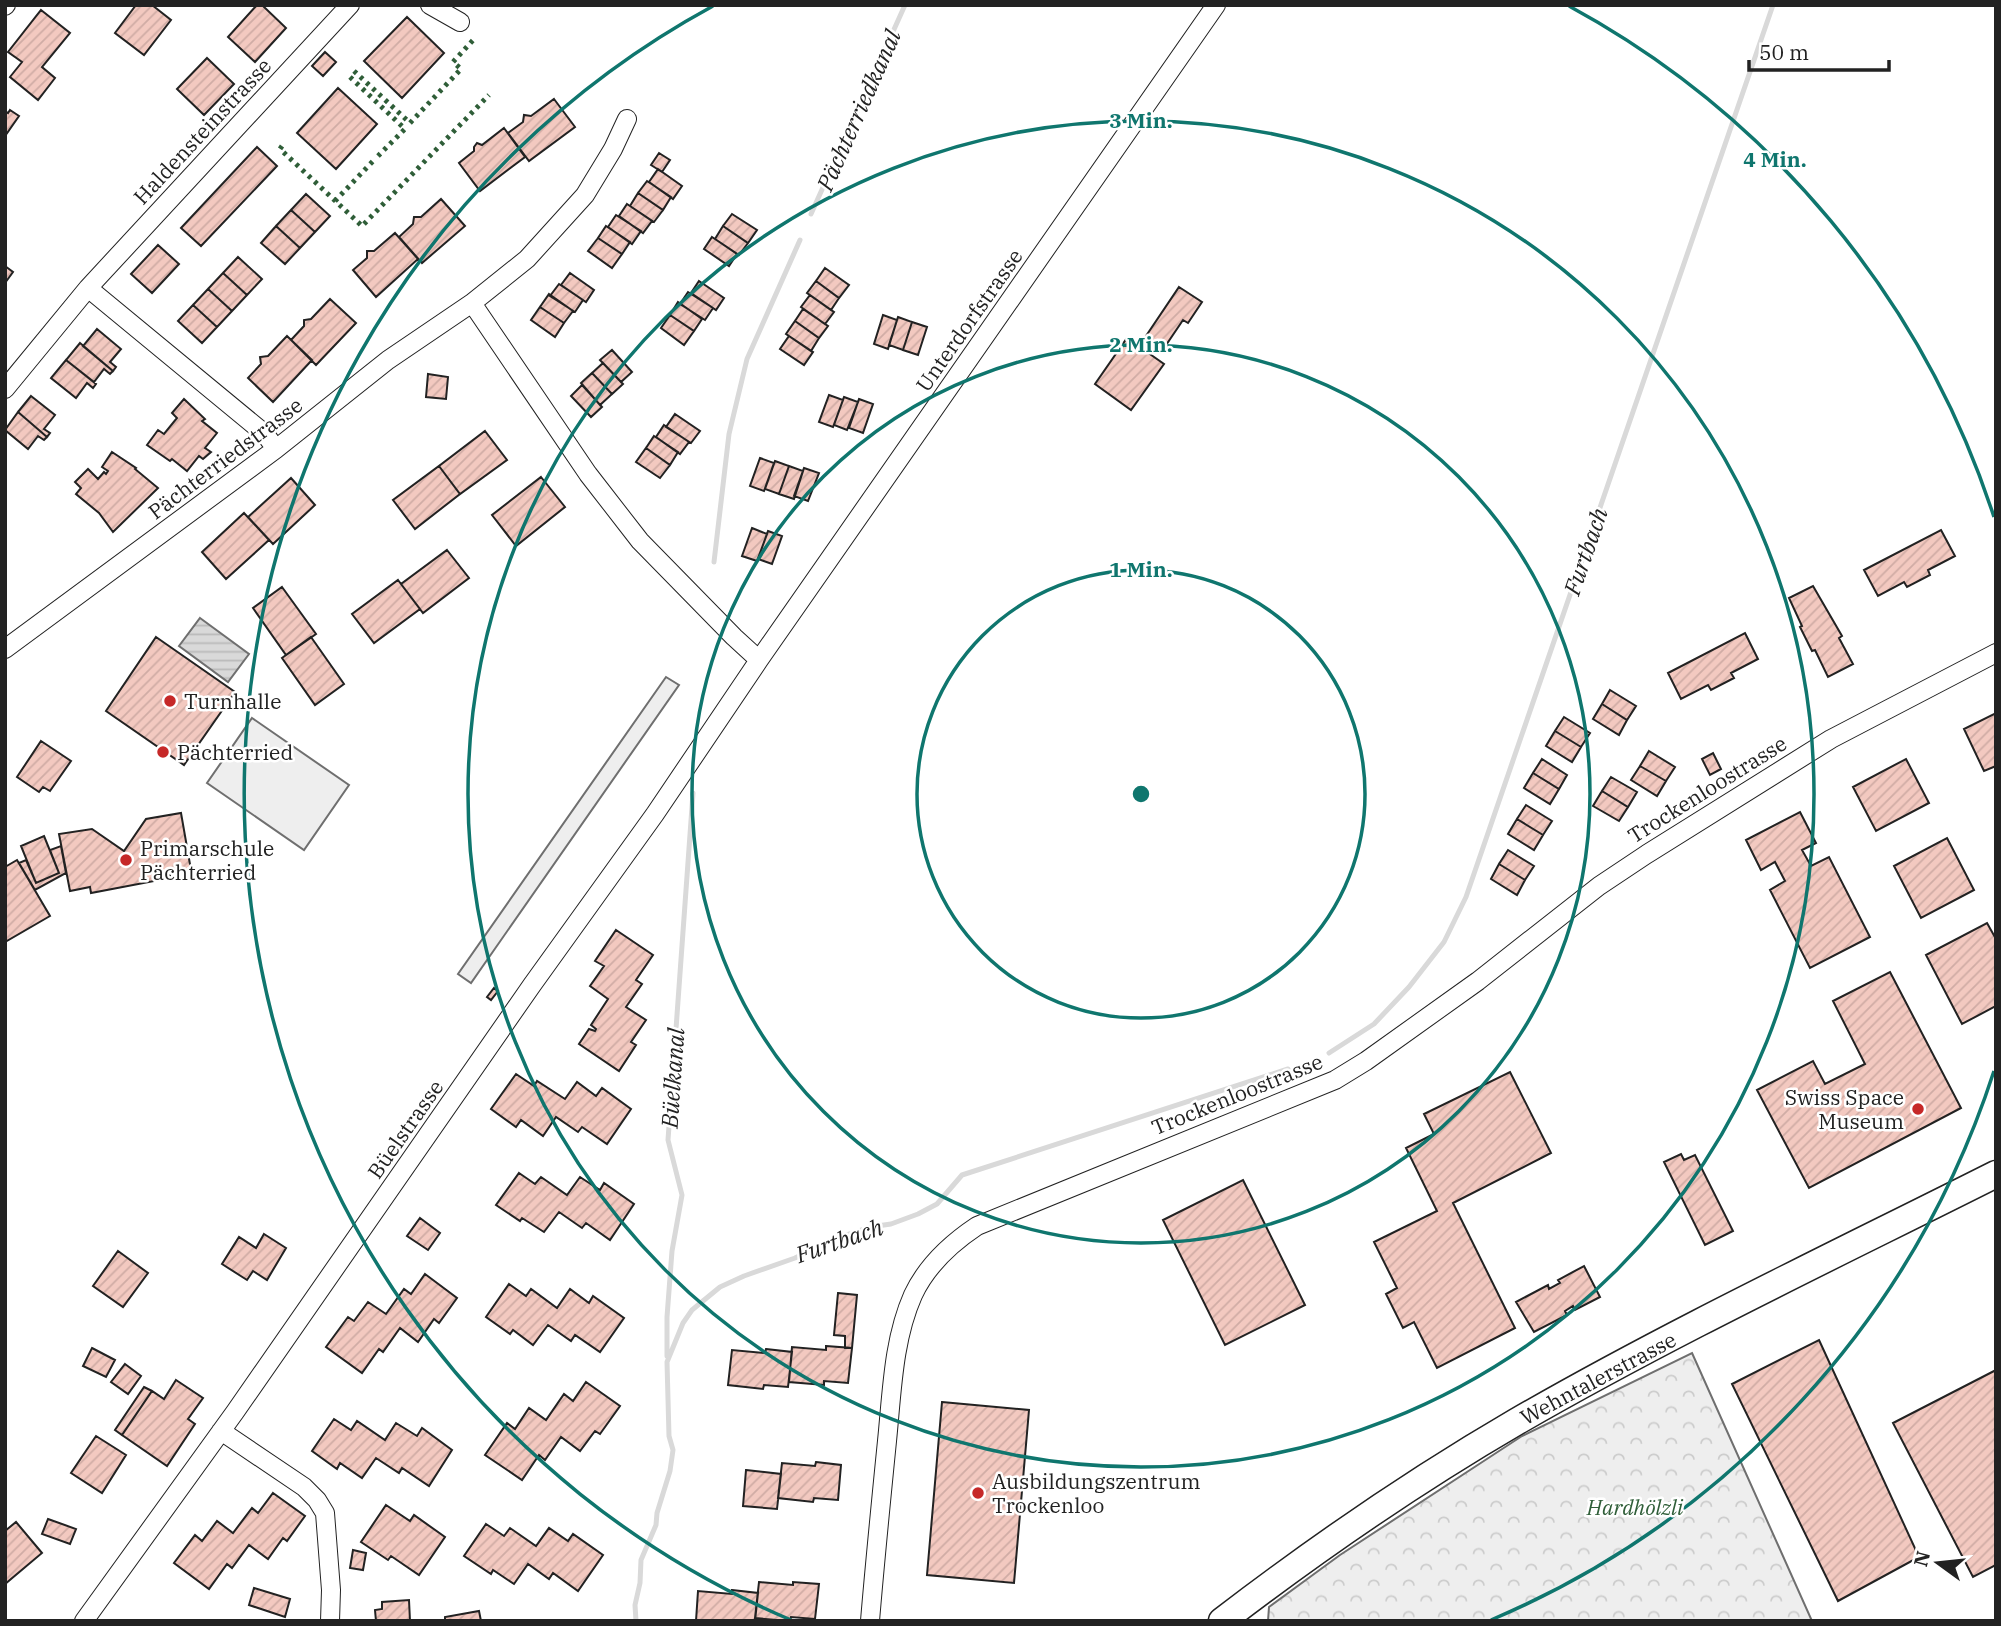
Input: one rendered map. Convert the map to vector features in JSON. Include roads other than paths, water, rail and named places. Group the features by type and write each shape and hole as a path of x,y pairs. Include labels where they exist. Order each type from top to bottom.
{"main road":[{"name":"Wehntalerstrasse","path":"1222,1621 1336,1537 1454,1459 1517,1422 1648,1350 1996,1174"}],"street":[{"name":"Haldensteinstrasse","path":"5,389 88,288 350,5"},
{"path":"429,5 460,22"},
{"name":"Unterdorfstrasse","path":"759,660 1216,5"},
{"name":"Pächterriedstrasse","path":"5,649 276,449 388,360 472,303 527,260 585,195 613,149 627,118"},
{"path":"88,288 265,435 276,449"},
{"path":"472,303 588,474 640,541 759,660"},
{"name":"Trockenloostrasse","path":"870,1621 893,1373 901,1325 914,1292 936,1259 955,1241 977,1226 1335,1080 1469,987 1599,886 1647,854 1831,739 1996,653"},
{"name":"Büelstrasse","path":"84,1621 655,814 759,660"},
{"path":"221,1431 304,1487 325,1513 331,1590 330,1621"}],"waterway":[{"name":"Pächterriedkanal","path":"811,214 905,5"},
{"name":"Furtbach","path":"1329,1053 1374,1024 1409,987 1444,942 1466,897 1773,5"},
{"name":"Pächterriedkanal","path":"714,562 729,434 747,359 800,240"},
{"name":"Büelkanal","path":"667,1356 672,1251 682,1195 668,1140 693,793"},
{"name":"Furtbach","path":"636,1621 635,1605 641,1560 656,1525 673,1450 669,1436 667,1362 683,1323 692,1310 720,1287 744,1276 795,1258 834,1239 918,1214 937,1204 962,1175 1288,1069"}],"place":[{"name":"Turnhalle","path":"170,701"},
{"name":"Pächterried","path":"163,752"},
{"name":"Primarschule Pächterried","path":"126,860"},
{"name":"Swiss Space Museum","path":"1918,1109"},
{"name":"Ausbildungszentrum Trockenloo","path":"978,1493"}],"park label":[{"name":"Hardhölzli","path":"1635,1507"}]}
